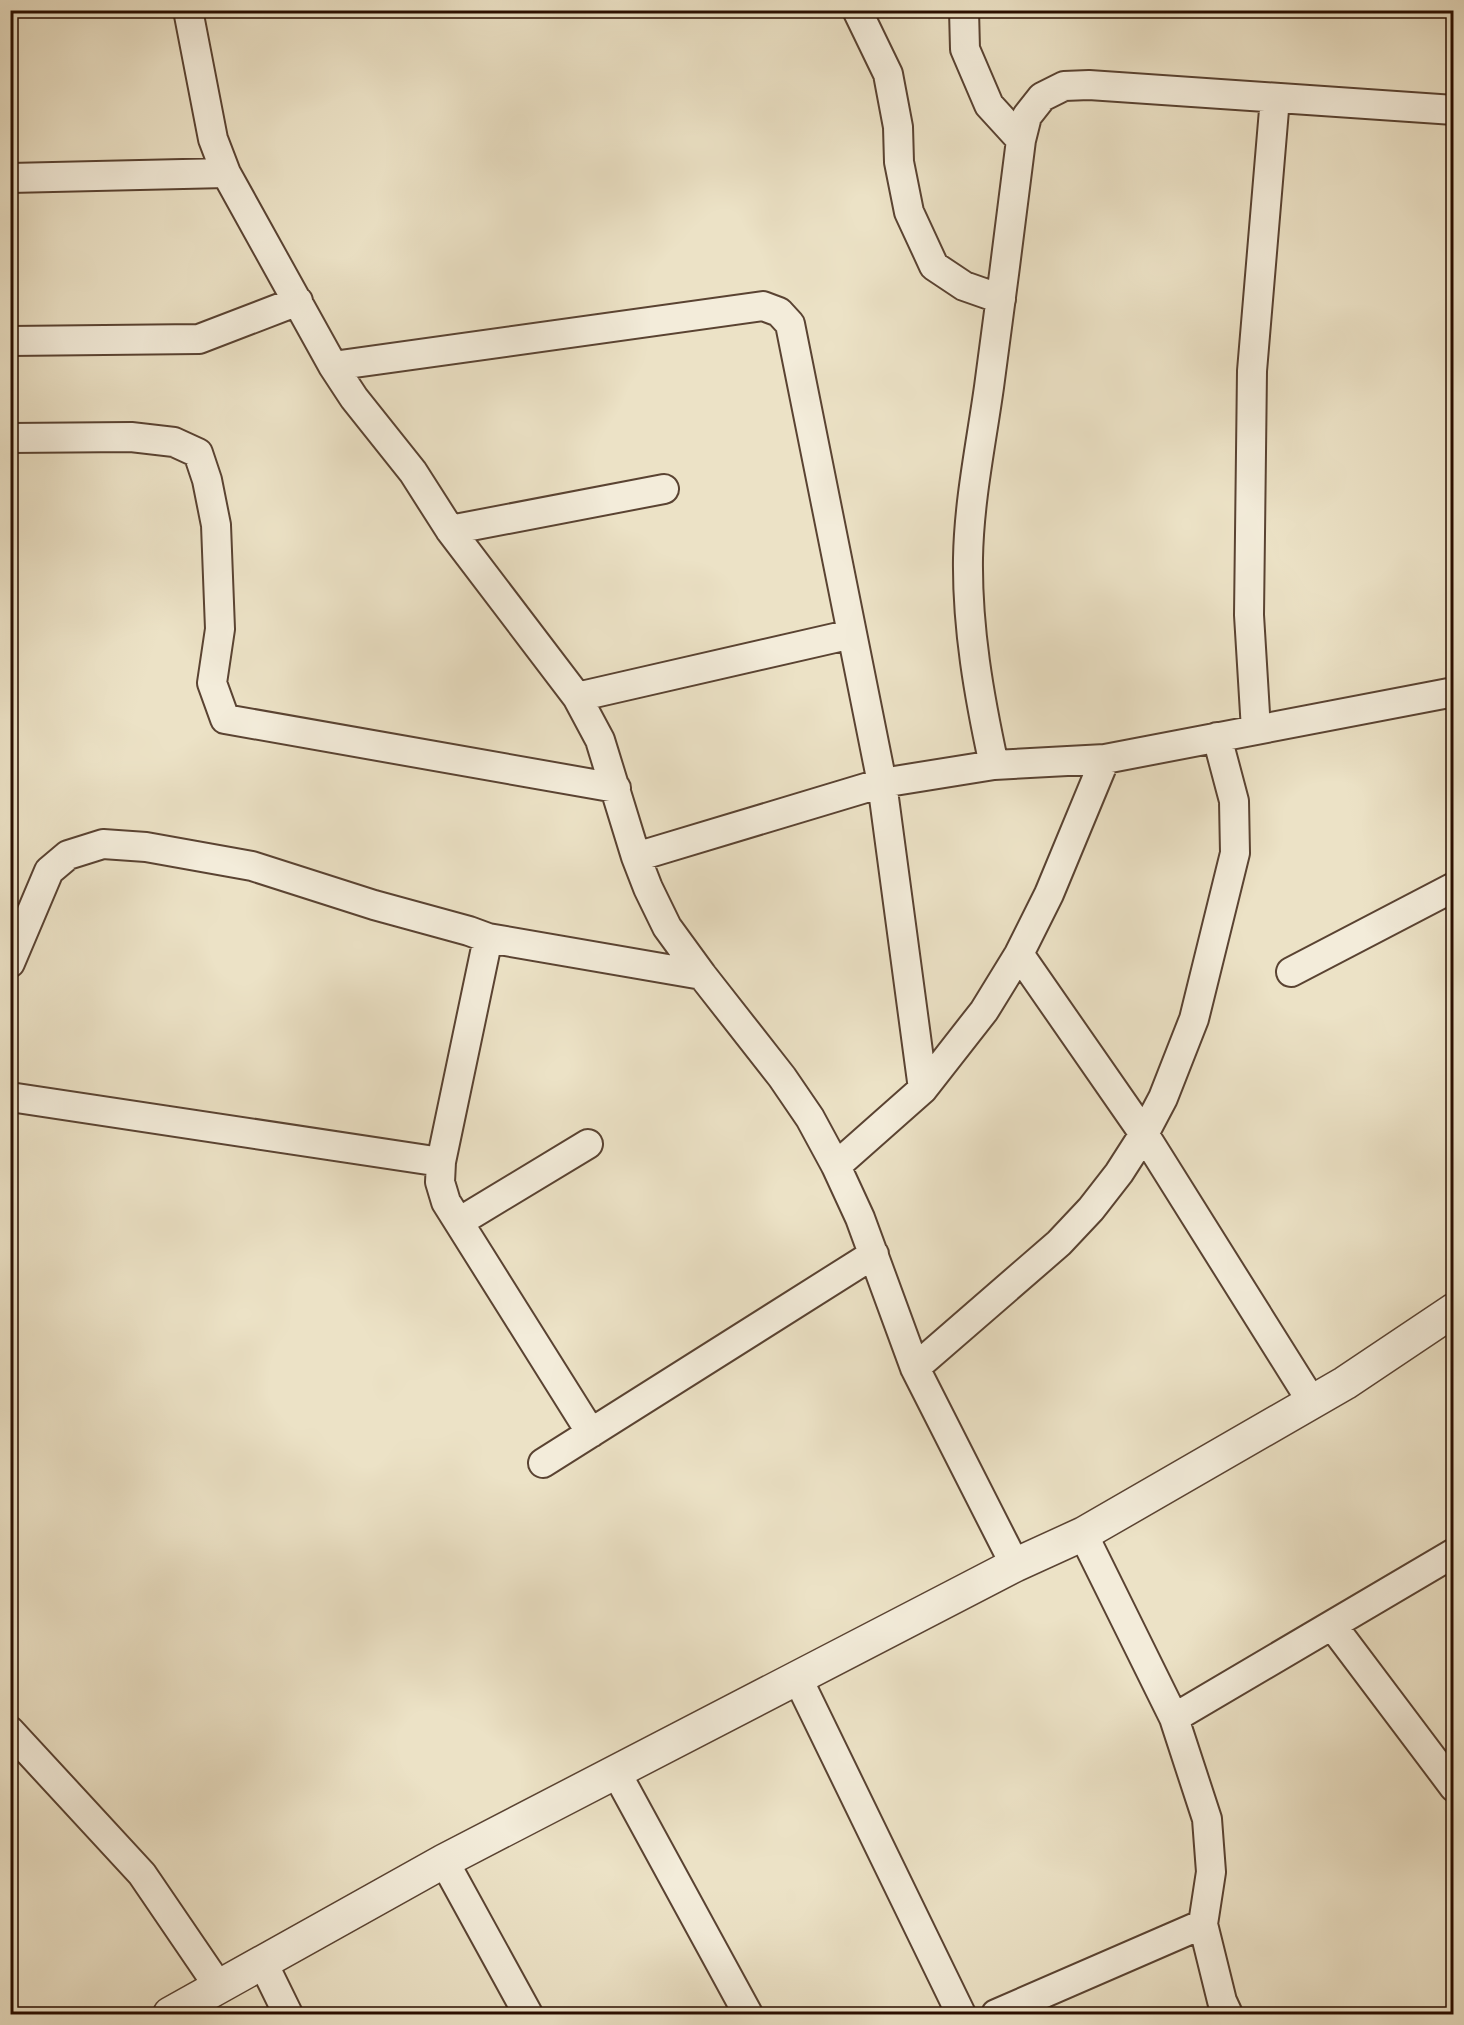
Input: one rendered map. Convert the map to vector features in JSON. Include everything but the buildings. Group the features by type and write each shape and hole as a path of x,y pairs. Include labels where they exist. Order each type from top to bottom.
{"street":[{"path":"188,10 213,139 226,173 333,366 354,398 413,472 450,530 577,697 600,740 636,857 648,888 668,927 702,975 782,1077 810,1118 860,1218 915,1368 1015,1565"},
{"path":"857,10 888,74 898,127 899,162 909,212 934,266 964,286 1001,299"},
{"path":"964,10 965,49 989,105 1021,140"},
{"path":"994,765 973,656 968,557 971,512 1021,140 1027,116 1042,97 1064,86 1089,85 1454,110"},
{"path":"1256,730 1249,615 1252,371 1275,98"},
{"path":"10,178 226,173"},
{"path":"10,341 200,339 298,301"},
{"path":"333,366 763,306 779,312 790,324 882,783 922,1089"},
{"path":"10,438 131,437 174,442 198,453 207,480 216,525 220,630 212,683 225,719 616,788"},
{"path":"450,530 664,489"},
{"path":"577,697 852,634"},
{"path":"636,857 882,783 994,765 1105,759 1454,692"},
{"path":"915,1368 1059,1243 1091,1209 1119,1173 1144,1134 1162,1098 1194,1019 1235,853 1234,801 1217,738"},
{"path":"836,1166 922,1089 984,1011 1019,954 1049,894 1105,759"},
{"path":"10,963 49,871 68,855 103,844 146,847 252,866 488,938 702,975"},
{"path":"1291,972 1454,887"},
{"path":"488,938 441,1162 440,1182 446,1202 591,1433"},
{"path":"1019,954 1144,1134 1312,1402"},
{"path":"10,1097 441,1162"},
{"path":"459,1222 588,1144"},
{"path":"543,1463 874,1254"},
{"path":"170,2014 444,1862 1015,1565 1083,1534 1345,1383 1454,1310"},
{"path":"1083,1534 1174,1718 1207,1820 1211,1872 1203,1924 1222,2001 1228,2014"},
{"path":"1174,1718 1454,1553"},
{"path":"1332,1625 1454,1787"},
{"path":"797,1677 961,2014"},
{"path":"10,1731 142,1874 219,1987"},
{"path":"616,1772 748,2014"},
{"path":"444,1862 528,2014"},
{"path":"996,2014 1203,1924"},
{"path":"263,1963 288,2014"}]}
